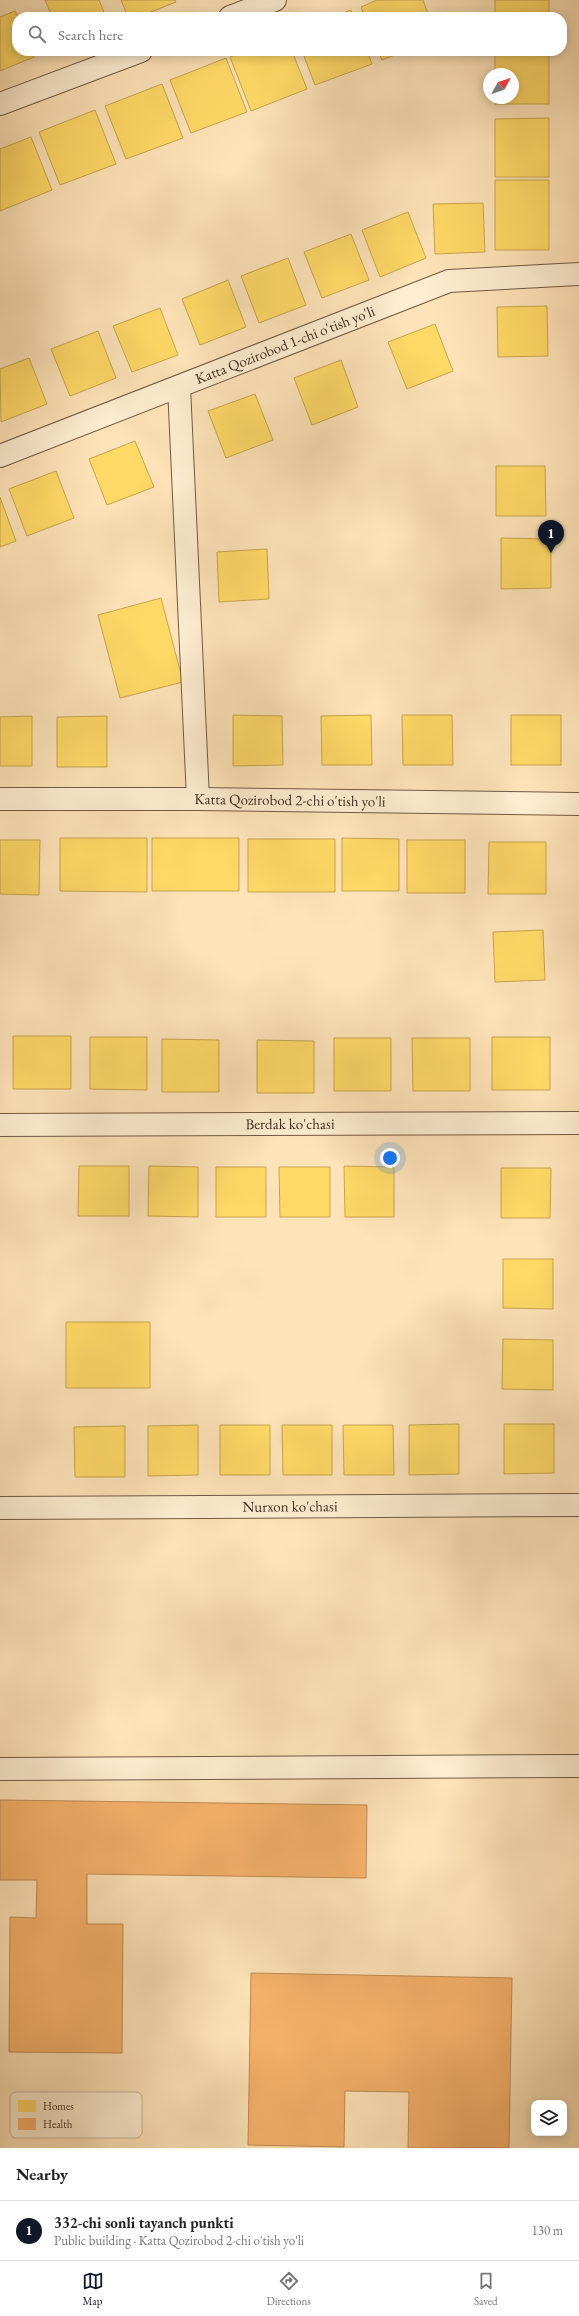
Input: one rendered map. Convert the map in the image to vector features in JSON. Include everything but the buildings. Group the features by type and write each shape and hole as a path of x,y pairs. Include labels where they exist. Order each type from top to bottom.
{"street":[{"path":"243,12 275,0"},
{"path":"0,104 128,56"},
{"name":"Katta Qozirobod 1-chi o'tish yo'li","path":"0,456 449,281 579,274"},
{"path":"179,387 198,799"},
{"name":"Katta Qozirobod 2-chi o'tish yo'li","path":"0,799 198,799 579,804"},
{"name":"Berdak ko'chasi","path":"0,1124 579,1123"},
{"name":"Nurxon ko'chasi","path":"0,1508 579,1505"},
{"path":"0,1769 579,1766"}],"place":[{"name":"332-chi sonli tayanch punkti","path":"551,553"}]}
